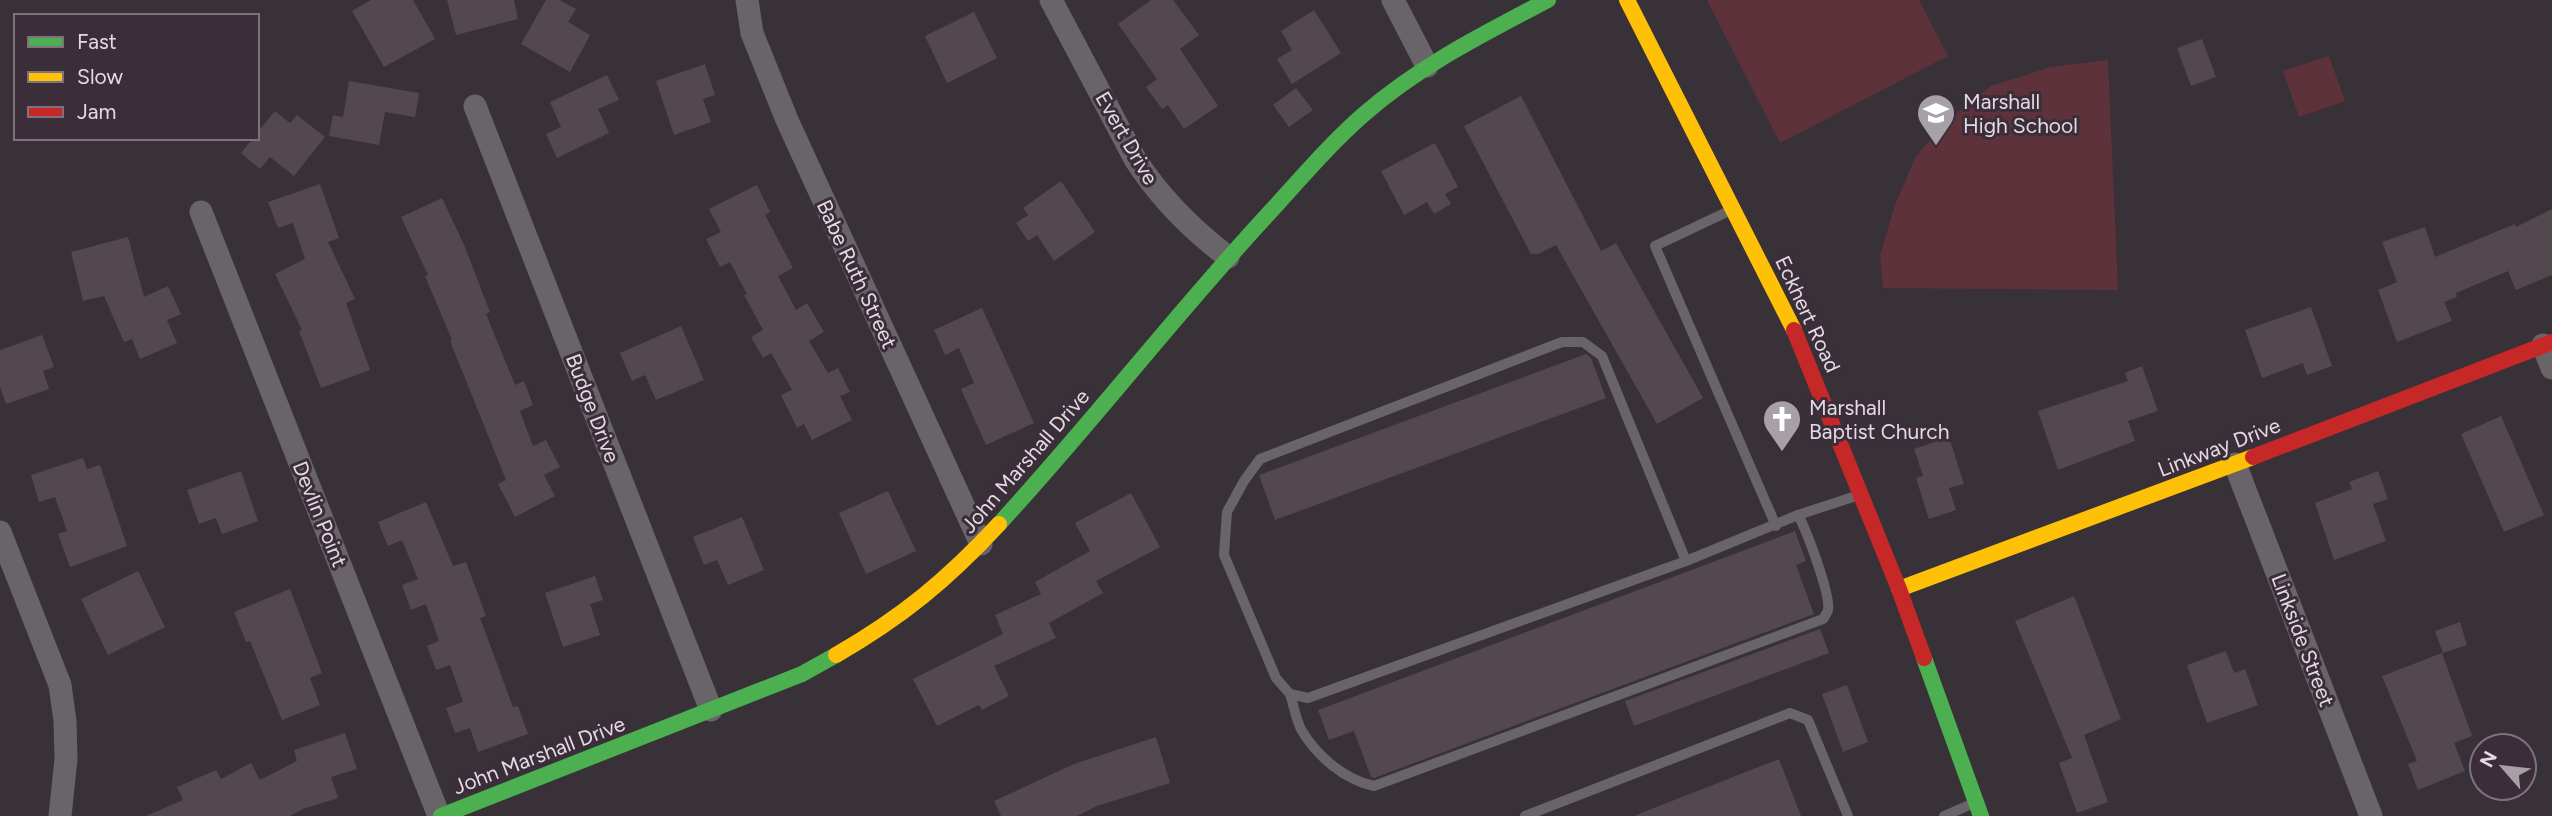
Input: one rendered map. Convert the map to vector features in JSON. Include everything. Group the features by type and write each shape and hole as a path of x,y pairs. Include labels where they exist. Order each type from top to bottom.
{"street":[{"name":"Babe Ruth Street","path":"747,0 752,33 787,120 981,544"},
{"name":"Evert Drive","path":"1051,0 1148,179 1180,217 1228,257"},
{"path":"1393,0 1427,65"},
{"name":"John Marshall Drive","path":"440,816 802,674 865,638 911,607 960,566 981,544 1228,257 1339,137 1365,113 1427,65 1548,0"},
{"name":"Eckhert Road","path":"1627,0 1805,353 1899,589 1979,809"},
{"name":"Budge Drive","path":"475,106 711,710"},
{"name":"Devlin Point","path":"201,212 440,816"},
{"path":"2548,343 2552,368"},
{"name":"Linkway Drive","path":"1899,589 2235,464 2548,343"},
{"name":"Linkside Street","path":"2235,464 2371,816"},
{"path":"0,532 60,685 66,759 60,816"}],"lane":[{"path":"1734,209 1655,246 1776,526"},
{"path":"1686,561 1602,356 1583,342 1562,342 1260,459 1227,512 1224,555 1276,678 1290,694 1301,730 1321,754 1345,776 1374,786 1823,619 1828,611 1827,597 1807,532 1798,515"},
{"path":"1290,694 1308,698 1686,561 1798,515 1861,495"},
{"path":"1525,816 1790,713 1808,720 1848,816"},
{"path":"1944,816 1979,809"}],"shaded area":[{"path":"1707,0 1919,0 1948,56 1780,143"},
{"path":"2329,56 2345,101 2299,117 2283,71"},
{"path":"2108,60 2118,290 1883,288 1880,255 1895,205 1916,156 1948,120 1991,86 2051,67"}],"building":[{"path":"371,0 413,0 435,39 384,67 352,11"},
{"path":"447,0 514,0 518,19 456,35"},
{"path":"546,0 559,0 576,9 568,22 590,35 570,72 521,44"},
{"path":"1151,0 1173,0 1199,35 1180,49 1218,106 1184,129 1168,105 1162,109 1146,87 1157,79 1118,24"},
{"path":"1314,10 1341,53 1292,84 1277,59 1292,50 1281,31"},
{"path":"974,12 997,58 947,83 925,36"},
{"path":"2202,39 2216,77 2191,86 2177,48"},
{"path":"705,64 715,95 703,99 711,122 674,135 656,81"},
{"path":"607,75 619,100 598,109 609,133 557,158 546,134 561,127 550,102"},
{"path":"349,81 419,93 415,117 385,112 379,145 329,136 333,115 343,117"},
{"path":"1296,88 1313,110 1289,127 1273,105"},
{"path":"1521,96 1601,251 1616,243 1703,398 1657,424 1556,245 1538,254 1531,254 1464,126"},
{"path":"275,111 290,123 297,115 325,137 294,176 270,157 260,169 241,153 251,140 259,140 259,131"},
{"path":"1435,143 1458,187 1445,194 1451,204 1434,214 1427,202 1404,215 1381,171"},
{"path":"1061,181 1095,232 1054,261 1037,235 1028,241 1016,223 1028,215 1023,208"},
{"path":"320,184 339,238 328,242 355,299 346,303 370,370 321,388 299,331 302,330 275,274 305,259 293,223 278,228 268,202"},
{"path":"757,185 770,212 765,215 793,268 778,276 796,310 807,303 824,332 809,341 828,373 838,368 850,392 840,396 852,420 812,440 804,424 797,428 781,395 792,390 771,353 763,358 751,337 763,330 744,295 747,294 730,262 720,267 706,239 721,232 709,209"},
{"path":"442,198 465,247 490,312 486,314 515,385 524,381 533,405 520,411 533,446 546,440 560,467 544,475 555,496 515,517 498,484 506,480 425,276 428,275 401,217"},
{"path":"2552,209 2552,275 2516,290 2508,271 2456,293 2457,297 2444,302 2452,321 2397,342 2378,290 2397,282 2382,242 2425,227 2435,257 2515,224 2516,227"},
{"path":"128,237 144,297 168,286 181,314 167,320 177,343 140,359 132,339 124,342 104,296 83,301 71,252"},
{"path":"2311,307 2332,366 2307,375 2303,363 2262,378 2245,330"},
{"path":"982,308 1034,423 986,445 961,389 974,383 959,348 945,355 934,330"},
{"path":"681,326 704,380 656,400 645,375 632,381 620,353"},
{"path":"42,335 54,367 43,371 49,389 6,404 0,387 0,350"},
{"path":"1586,354 1591,358 1606,398 1275,520 1259,475"},
{"path":"2142,366 2158,411 2128,421 2135,441 2058,470 2038,411 2128,381 2125,373"},
{"path":"2501,416 2544,515 2504,532 2461,434"},
{"path":"1949,437 1964,484 1949,488 1956,510 1929,519 1916,478 1923,476 1914,449"},
{"path":"83,458 87,469 100,465 127,546 70,567 58,534 67,531 55,497 39,502 31,475"},
{"path":"241,471 258,521 222,534 216,518 199,524 187,490"},
{"path":"2378,471 2388,499 2373,504 2386,541 2334,560 2315,503 2352,489 2349,482"},
{"path":"888,491 916,551 866,574 839,513"},
{"path":"1131,493 1160,547 1096,581 1103,593 1049,623 1056,638 994,666 1009,696 982,710 979,705 937,726 913,679 1003,634 995,615 1041,594 1035,582 1090,551 1075,523"},
{"path":"426,502 453,566 466,562 486,616 480,618 513,707 518,706 528,734 478,752 470,728 455,733 446,708 463,702 450,665 436,670 427,646 439,641 426,604 411,610 402,585 418,579 402,540 388,546 378,522"},
{"path":"742,517 764,570 728,585 717,560 704,565 693,537"},
{"path":"1795,531 1806,561 1796,565 1814,614 1374,778 1371,777 1354,731 1329,740 1318,710"},
{"path":"138,571 165,627 108,655 81,599"},
{"path":"595,576 603,600 590,604 600,635 563,647 545,593"},
{"path":"290,589 322,673 310,678 320,705 282,720 250,641 246,642 234,612"},
{"path":"2074,596 2121,719 2084,735 2108,802 2077,813 2059,763 2072,758 2015,621"},
{"path":"2460,622 2467,645 2443,653 2435,631"},
{"path":"1820,629 1829,653 1634,726 1625,701"},
{"path":"2226,651 2234,673 2245,669 2258,705 2207,723 2187,665"},
{"path":"2442,653 2471,732 2468,732 2468,738 2454,743 2465,771 2418,790 2408,764 2417,761 2382,676"},
{"path":"1847,685 1868,742 1843,752 1822,694"},
{"path":"345,733 357,769 331,777 338,798 290,816 146,816 183,800 177,787 216,770 221,779 251,763 260,780 297,761 294,750"},
{"path":"1156,737 1170,783 1097,806 1077,816 1001,816 994,801 1074,764"},
{"path":"1779,759 1801,816 1636,816 1636,815"}],"traffic: fast":[{"path":"999,524 1236,249 1351,126 1384,97 1429,66 1548,0"},
{"path":"441,816 802,674 836,655"},
{"path":"1924,658 1981,816"}],"traffic: slow":[{"path":"1627,0 1794,330"},
{"path":"1899,589 2253,457"},
{"path":"836,655 923,596 961,563 999,524"}],"traffic: jam":[{"path":"1794,330 1899,589 1924,658"},
{"path":"2253,457 2552,342"}],"place":[{"name":"Marshall High School","path":"1936,147"},
{"name":"Marshall Baptist Church","path":"1782,453"}]}
